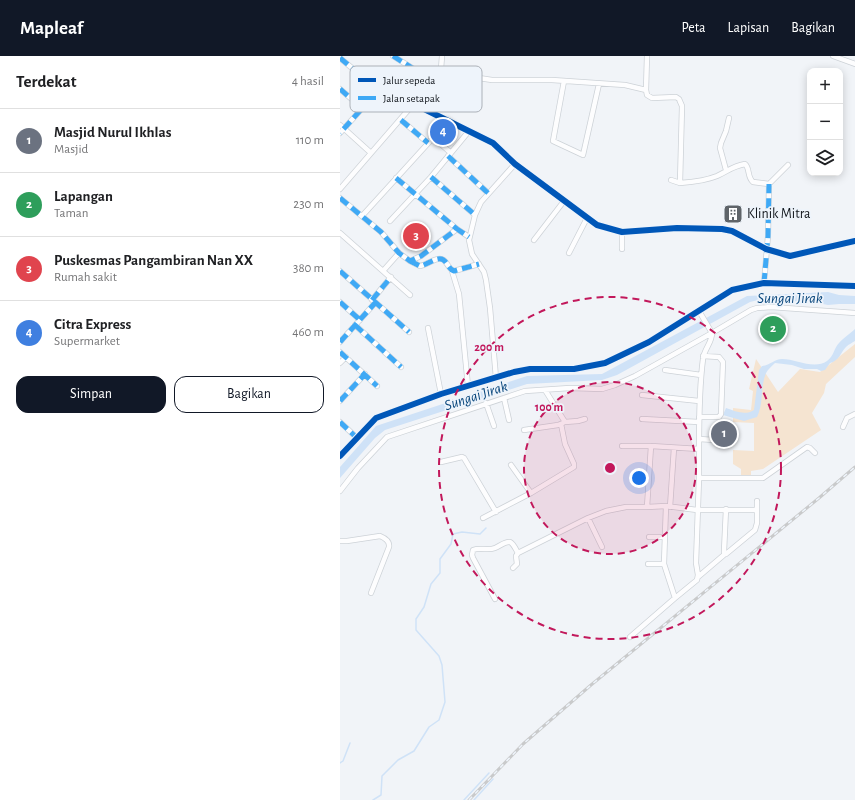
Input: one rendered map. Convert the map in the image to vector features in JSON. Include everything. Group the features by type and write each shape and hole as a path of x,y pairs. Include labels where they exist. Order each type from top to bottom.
{"street":[{"path":"393,56 409,66"},
{"path":"441,66 442,56"},
{"path":"647,56 646,93 648,97 676,97 681,103 680,183"},
{"path":"833,56 855,64"},
{"path":"340,58 350,66"},
{"path":"482,78 492,80 564,81 625,85 646,90"},
{"path":"564,81 553,140 583,155 599,84"},
{"path":"340,89 350,98"},
{"path":"340,133 342,127 358,112"},
{"path":"340,188 407,112"},
{"path":"435,112 468,131 493,143 515,164 597,225 622,232 678,228 722,229 732,231 766,249 790,256 855,241"},
{"path":"726,170 720,148 729,118"},
{"path":"401,120 428,143"},
{"path":"342,127 371,153"},
{"path":"390,221 431,177 468,131"},
{"path":"362,216 433,138 488,193"},
{"path":"496,378 486,280 470,249 469,237 475,215 482,202 488,193 515,164"},
{"path":"670,180 680,183 703,181 719,175 735,166 746,164 753,182 769,184"},
{"path":"764,283 769,184 788,165"},
{"path":"431,177 475,215"},
{"path":"396,178 457,229 469,237"},
{"path":"340,198 381,232 399,253 410,261 420,266 442,258 452,271 460,298 468,386"},
{"path":"534,240 564,201"},
{"path":"569,252 587,218"},
{"path":"410,261 421,256 457,229"},
{"path":"622,232 622,249"},
{"path":"340,233 410,295"},
{"path":"383,271 399,253"},
{"path":"452,271 458,271 479,264"},
{"path":"341,274 409,332"},
{"path":"341,338 360,320 391,277"},
{"path":"340,456 376,418 441,394 496,378 530,370 574,368 605,363 649,342 700,313 732,290 764,283 855,286"},
{"path":"340,302 360,320"},
{"path":"340,491 358,468 387,436 525,391 602,388 615,385 635,376 711,331 757,308 855,313"},
{"path":"698,577 696,563 699,478 699,401 703,356 712,339 711,331 700,313"},
{"path":"355,326 401,367"},
{"path":"428,328 441,394"},
{"path":"340,352 377,386"},
{"path":"340,363 346,356"},
{"path":"642,419 699,419 719,417 721,414 723,362 719,357 703,356"},
{"path":"665,370 701,375"},
{"path":"340,401 364,374"},
{"path":"483,518 531,493 574,467 565,444 563,423 545,390"},
{"path":"642,395 699,401"},
{"path":"504,398 509,420"},
{"path":"486,403 494,426"},
{"path":"843,427 847,418 855,414"},
{"path":"524,430 585,419"},
{"path":"340,422 357,438"},
{"path":"699,439 714,440"},
{"path":"622,446 699,449"},
{"path":"647,507 651,446"},
{"path":"699,478 763,478 807,447 810,448 815,454"},
{"path":"674,448 664,537 664,564 675,598"},
{"path":"440,462 462,457 464,458 496,512"},
{"path":"511,465 531,493"},
{"path":"630,637 697,580 698,577 755,530 757,523 757,501"},
{"path":"513,568 517,564 516,556 518,553 588,518 606,511 626,507 668,506 697,510 757,510"},
{"path":"725,554 726,509"},
{"path":"588,518 602,547"},
{"path":"340,541 347,542 380,536 384,537 388,542 389,547 371,593"},
{"path":"649,537 664,537"},
{"path":"495,599 473,558 473,550 496,548 504,543 510,542 518,553"},
{"path":"648,564 664,564"}],"shaded area":[{"path":"855,344 855,357 826,384 824,393 812,413 821,430 763,469 751,471 751,480 741,480 741,469 733,464 733,450 754,451 754,423 733,422 733,408 751,410 753,391 749,389 756,359 778,392 800,369 820,372"}],"water":[{"name":"Sungai Jirak","path":"828,292 839,295 855,296 855,304 828,305 813,302 758,300 750,302 617,375 602,380 527,384 385,430 375,438 340,478 340,467 376,426 527,376 602,374 747,296"},
{"path":"855,329 855,341 849,344 838,358 830,363 825,370 804,369 792,365 775,363 769,369 764,378 761,406 757,417 744,421 723,415 726,408 744,413 754,410 759,370 762,366 782,359 811,364 822,363 829,359 842,339"}],"waterway":[{"path":"373,800 381,795 382,776 398,760 414,751 429,727 439,720 445,702 442,665 439,656 416,630 416,619 424,607 431,584 440,573 440,559 451,544 453,534 462,532 480,534 486,528"},
{"path":"340,763 343,761 350,743"},
{"path":"464,800 489,773"},
{"path":"474,800 493,779"}],"railway":[{"path":"469,800 523,744 591,685 855,467"}],"marked path":[{"path":"393,56 409,66"},
{"path":"340,58 350,66"},
{"path":"340,89 350,98"},
{"path":"340,133 359,112"},
{"path":"401,120 428,143"},
{"path":"448,156 488,193"},
{"path":"431,177 475,215"},
{"path":"396,178 457,229"},
{"path":"764,283 768,236 769,184"},
{"path":"340,198 381,232 399,253 410,261 421,256 457,229 469,237"},
{"path":"410,261 420,266 441,259 445,261 454,271 479,264"},
{"path":"340,271 409,332"},
{"path":"372,300 391,277"},
{"path":"340,302 360,320"},
{"path":"340,342 375,303"},
{"path":"355,325 401,367"},
{"path":"340,352 377,386"},
{"path":"340,401 365,374"},
{"path":"340,422 357,438"}],"cycle path":[{"path":"430,112 493,143 515,164 597,225 622,232 677,228 722,229 732,231 766,249 790,256 855,241"},
{"path":"340,456 376,418 441,394 514,372 530,369 574,369 605,363 649,342 732,290 764,283 855,286"}],"place":[{"name":"Citra Express","path":"443,132"},
{"name":"Klinik Mitra","path":"733,214"},
{"name":"Puskesmas Pangambiran Nan XX","path":"416,236"},
{"name":"Lapangan","path":"773,329"},
{"name":"Masjid Nurul Ikhlas","path":"724,434"}]}
